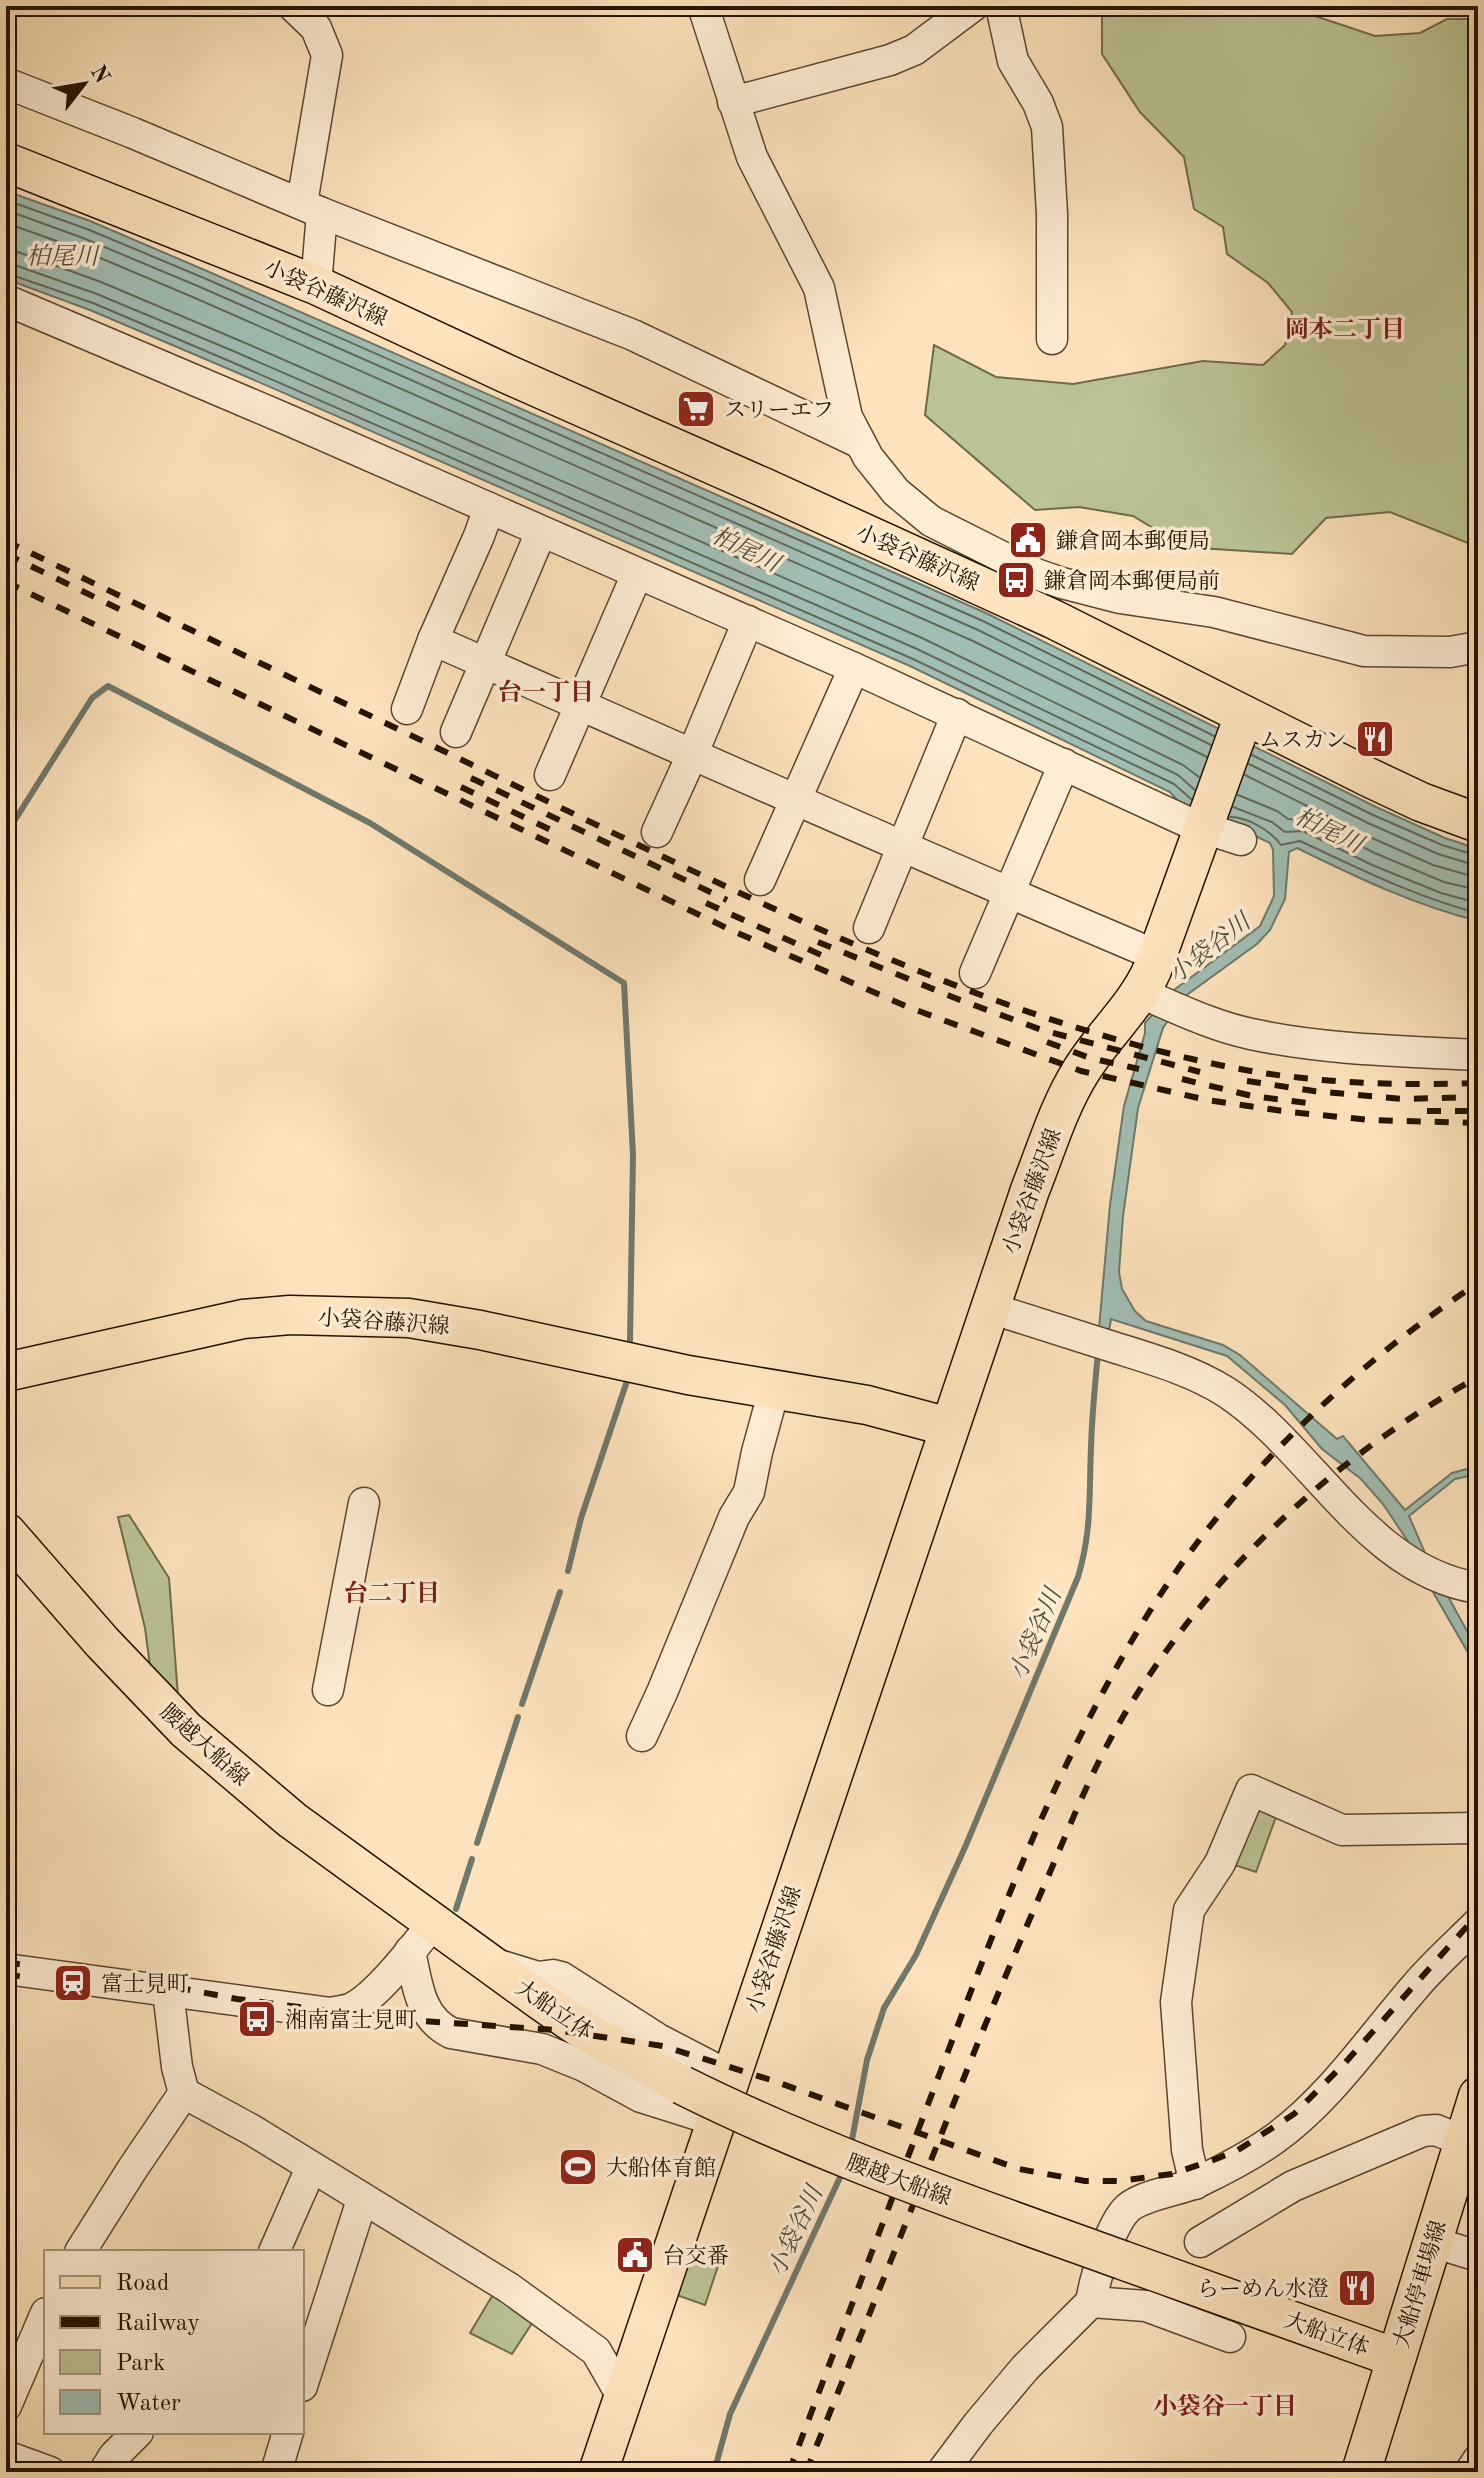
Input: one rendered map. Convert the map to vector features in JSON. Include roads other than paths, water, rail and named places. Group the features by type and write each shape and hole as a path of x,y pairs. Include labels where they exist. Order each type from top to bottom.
{"main road":[{"name":"小袋谷藤沢線","path":"6,162 316,285 1058,601 1244,715 1158,956 1160,1001 1112,1026 1081,1071 1055,1122 949,1427 598,2472"},
{"path":"1244,715 1381,783 1478,823"},
{"name":"小袋谷藤沢線","path":"6,1372 243,1319 290,1315 409,1318 688,1375 867,1405 949,1427"},
{"name":"腰越大船線","path":"6,1532 102,1642 186,1730 422,1937"},
{"name":"大船立体","path":"422,1937 485,1960 580,2028 682,2085"},
{"name":"腰越大船線","path":"682,2085 844,2160 1122,2260"},
{"name":"大船停車場線","path":"1361,2472 1473,2112"},
{"name":"大船立体","path":"1122,2260 1396,2358"}],"street":[{"path":"293,6 316,28 327,55 312,208 316,285"},
{"path":"703,6 752,157 819,288 847,417 858,442 896,492 931,521 1036,574 1058,601 1120,598 1214,612 1364,651 1450,652 1478,647"},
{"path":"733,102 890,60 914,50 973,6"},
{"path":"1001,6 1013,61 1038,103 1047,127 1052,214 1052,339"},
{"path":"6,83 633,335 858,442"},
{"path":"6,300 748,621 1192,824 1241,840"},
{"path":"407,709 489,508"},
{"path":"456,732 541,532"},
{"path":"550,775 637,574"},
{"path":"657,832 748,621"},
{"path":"433,640 901,847 1158,956"},
{"path":"760,880 854,668"},
{"path":"869,928 957,714"},
{"path":"975,973 1064,764"},
{"path":"1160,1001 1250,1034 1318,1045 1478,1055"},
{"path":"990,1308 1161,1362 1228,1393 1259,1419 1352,1514 1403,1558 1446,1581 1478,1588"},
{"path":"642,1736 734,1517 749,1492 774,1390"},
{"path":"328,1690 364,1503"},
{"path":"1195,2184 1187,2150 1176,2002 1189,1910 1220,1863 1251,1790 1342,1830 1478,1828"},
{"path":"942,2472 1025,2368 1091,2302 1114,2232 1127,2208 1195,2184 1272,2141 1333,2084 1415,1986 1478,1923"},
{"path":"6,1969 331,2013 351,2008 363,2000 422,1937"},
{"path":"422,1937 420,1995 426,2012 437,2026 451,2033 542,2049 584,2066 641,2097 717,2121"},
{"path":"485,1960 538,1977 561,1977 658,2039 731,2077"},
{"path":"168,1991 177,2067 184,2093 252,2130 509,2288 596,2351 623,2398"},
{"path":"81,2250 184,2093"},
{"path":"1200,2242 1293,2186 1423,2131 1436,2130 1473,2112"},
{"path":"275,2250 311,2168"},
{"path":"304,2380 362,2200"},
{"path":"1432,2242 1478,2256"},
{"path":"1091,2302 1146,2306 1230,2337"},
{"path":"6,2406 44,2318"},
{"path":"104,2472 114,2456 136,2434"},
{"path":"276,2472 287,2434"},
{"path":"6,2456 50,2472"},
{"path":"1470,2472 1478,2460"}],"water":[{"name":"柏尾川","path":"6,191 90,221 207,271 986,613 1376,807 1478,849 1478,921 1408,899 1297,848 1289,852 1285,899 1270,930 1257,944 1184,997 1163,1028 1138,1108 1123,1216 1119,1272 1122,1289 1135,1311 1146,1321 1223,1345 1240,1355 1337,1439 1343,1436 1405,1510 1452,1473 1478,1466 1478,1474 1455,1479 1409,1516 1428,1560 1478,1651 1478,1670 1429,1585 1409,1543 1383,1504 1361,1479 1322,1449 1285,1405 1227,1356 1111,1319 1109,1331 1099,1328 1110,1205 1124,1106 1145,1033 1145,1023 1174,990 1260,926 1274,896 1273,850 1270,843 1233,825 1226,826 1179,802 1170,792 910,666 231,370 90,310 6,279"}],"waterway":[{"path":"6,834 92,698 108,686 370,823 624,983 633,1155 630,1341"},
{"name":"小袋谷川","path":"851,2145 867,2060 884,2008 916,1955 966,1845 1078,1577 1088,1528 1098,1353"},
{"path":"568,1571 581,1518 627,1381"},
{"path":"522,1704 560,1592"},
{"path":"477,1843 518,1717"},
{"path":"456,1909 472,1859"},
{"name":"小袋谷川","path":"714,2472 730,2414 843,2171"}],"railway":[{"path":"6,541 714,881 964,989 1136,1045 1255,1072 1351,1082 1478,1083"},
{"path":"6,554 121,610"},
{"path":"6,582 733,931 908,1007 1081,1071 1207,1100 1290,1112 1370,1120 1478,1123"},
{"path":"471,778 727,900"},
{"path":"461,787 551,830"},
{"path":"706,903 830,959"},
{"path":"818,942 1042,1030 1200,1072"},
{"path":"1047,1042 1090,1058 1139,1069"},
{"path":"1182,1079 1252,1096 1315,1104"},
{"path":"1247,1081 1403,1099 1478,1097"},
{"path":"1427,1111 1478,1111"},
{"path":"789,2472 962,2013 1030,1844 1081,1734 1140,1627 1209,1528 1290,1437 1334,1394 1381,1355 1478,1283"},
{"path":"806,2472 1011,1962 1087,1786 1127,1710 1198,1610 1281,1521 1326,1480 1374,1443 1478,1377"},
{"path":"149,1982 237,1999 393,2019 555,2030 663,2046 771,2080 1019,2169 1085,2181 1119,2181 1172,2174 1216,2159 1238,2150 1294,2114 1343,2065 1478,1914"},
{"path":"6,1962 31,1966"},
{"path":"6,1974 29,1978"}],"place":[{"name":"スリーエフ","path":"696,409"},
{"name":"鎌倉岡本郵便局","path":"1028,540"},
{"name":"鎌倉岡本郵便局前","path":"1016,580"},
{"name":"ムスカン","path":"1375,739"},
{"name":"富士見町","path":"73,1983"},
{"name":"湘南富士見町","path":"257,2019"},
{"name":"大船体育館","path":"578,2167"},
{"name":"台交番","path":"635,2255"},
{"name":"らーめん水澄","path":"1357,2288"}],"district":[{"name":"岡本二丁目","path":"1345,329"},
{"name":"台一丁目","path":"546,692"},
{"name":"台二丁目","path":"392,1593"},
{"name":"小袋谷一丁目","path":"1225,2406"}]}
